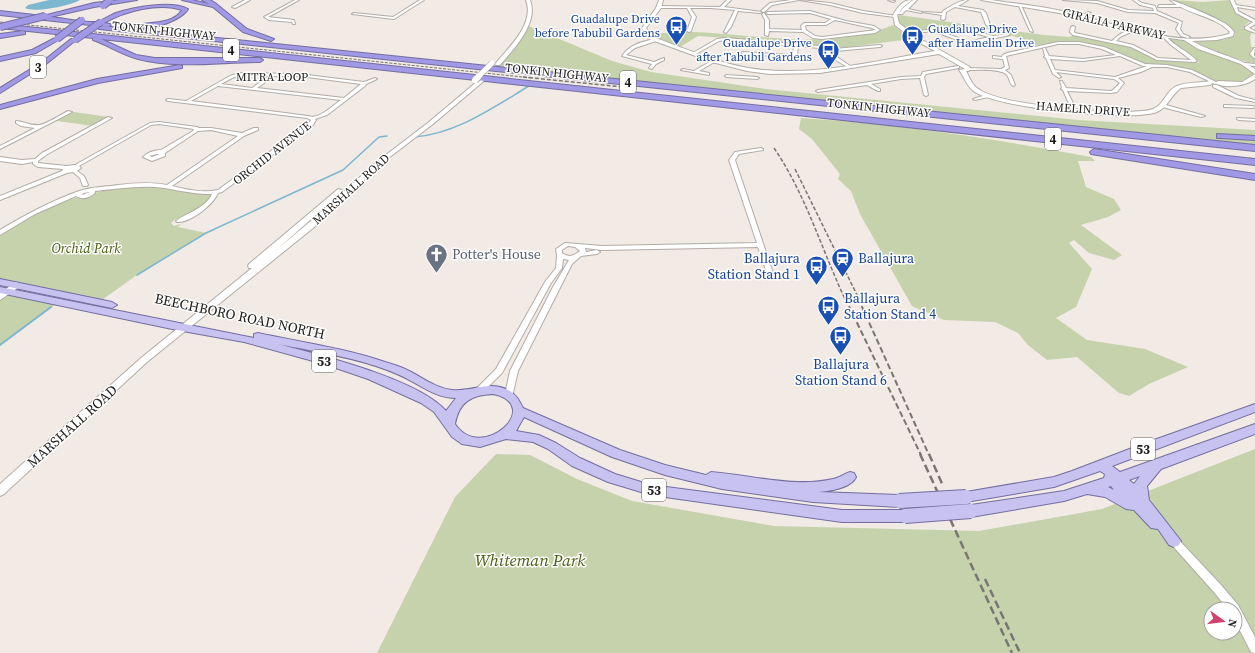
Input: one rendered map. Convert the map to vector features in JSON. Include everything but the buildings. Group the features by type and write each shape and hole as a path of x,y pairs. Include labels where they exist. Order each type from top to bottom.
{"highway":[{"path":"0,26 94,5 134,0"},
{"path":"185,0 205,4 221,12 242,30 282,42 345,52 473,66"},
{"path":"205,0 216,4 221,12"},
{"name":"3","path":"0,91 65,48 74,40 104,3 113,1"},
{"name":"3","path":"0,85 34,64 113,1"},
{"path":"43,16 104,3"},
{"path":"0,13 128,27 152,25 168,21 180,16 185,9 183,6 173,4 148,5 92,18 57,38 34,52 0,59"},
{"name":"TONKIN HIGHWAY","path":"0,18 1255,148"},
{"name":"TONKIN HIGHWAY","path":"0,26 1255,162"},
{"path":"0,36 35,32 87,38 104,42 131,55 157,60 242,60 293,62 463,75"},
{"path":"0,107 74,86 146,71 223,63 293,62"},
{"path":"850,117 1058,146 1255,177"},
{"path":"980,119 1255,138"}],"main road":[{"name":"BEECHBORO ROAD NORTH","path":"0,282 6,291 371,361 401,371 435,390 452,394 474,392"},
{"name":"BEECHBORO ROAD NORTH","path":"184,324 339,365 377,378 412,394 438,409 449,425"},
{"name":"53","path":"474,392 500,391 509,395"},
{"path":"449,425 449,416 453,408 474,392"},
{"path":"505,434 513,427 517,418 518,410 515,402 509,395"},
{"name":"53","path":"518,410 616,454 665,470 722,484 813,497 899,502 966,498 1054,482 1103,466 1144,448 1255,408"},
{"name":"53","path":"449,425 456,435 464,440 473,442 494,440 505,434 535,438 552,446 576,462 612,478 651,490 722,501 842,516 905,516 971,511 1040,500 1076,492 1117,479 1255,429"},
{"path":"1143,507 1140,485 1158,465"},
{"path":"1103,466 1117,479 1174,541"},
{"path":"665,470 809,488 843,483 850,477"},
{"path":"1076,492 1104,491 1143,507"}],"street":[{"path":"234,6 248,0"},
{"path":"294,23 293,21 269,19 266,17 297,0"},
{"path":"401,14 393,15 359,12 354,14 392,18 401,14 422,0"},
{"name":"MARSHALL ROAD","path":"495,64 524,18 526,9 522,0"},
{"name":"MARSHALL ROAD","path":"0,492 184,324 315,222 380,162 432,124 479,80 515,42 530,18 532,8 528,0"},
{"path":"661,0 661,7 644,28 646,33 655,40 693,54 746,69 802,72 888,61 938,51"},
{"path":"721,8 729,0"},
{"path":"762,12 770,4 797,0"},
{"path":"802,0 830,4 856,11 896,15 902,13 915,0"},
{"path":"896,15 901,6 910,0"},
{"path":"904,10 942,14 966,0"},
{"name":"GIRALIA PARKWAY","path":"983,0 1017,2 1083,16 1130,31 1165,37 1202,40 1226,38 1231,35 1232,32 1222,24 1180,6 1172,0"},
{"path":"1065,0 1097,2 1131,13 1167,6 1180,6"},
{"path":"1135,0 1157,8 1181,23 1182,24 1178,29 1186,38 1200,48 1246,64 1255,64"},
{"path":"1232,0 1237,12 1255,22"},
{"path":"1017,2 1032,31"},
{"path":"954,6 982,11 988,24"},
{"path":"1235,6 1255,9"},
{"path":"661,7 721,8 736,11 762,12 768,13 810,12 834,19 877,28 878,30 875,32 822,38 814,37 804,31 767,33 767,20 762,12"},
{"path":"688,7 694,17 689,31"},
{"path":"726,32 732,25 732,18 736,11"},
{"path":"1083,16 1089,13"},
{"path":"942,14 943,19"},
{"name":"HAMELIN DRIVE","path":"896,15 897,24 906,33 938,51 963,68 970,86 986,96 1016,104 1125,113 1148,112 1164,106"},
{"path":"804,31 802,26 805,24 826,24 834,19"},
{"path":"1254,34 1246,28 1255,22"},
{"path":"906,33 950,27 965,28 993,37"},
{"path":"1073,27 1072,32 1074,34 1132,46 1157,59 1195,61 1192,57 1170,45 1165,37"},
{"path":"934,30 962,44 974,43 993,37 1008,35"},
{"path":"1113,42 1119,36 1130,31"},
{"path":"693,54 718,40 725,39 796,45 833,50 880,46"},
{"path":"654,63 624,56 627,49 655,40"},
{"path":"1004,58 1004,56 1008,54 1062,42 1095,46 1122,55 1144,65 1177,68 1200,74 1226,91 1248,100 1255,101"},
{"path":"1253,42 1255,48 1252,54 1255,58"},
{"path":"743,53 792,56 795,55 796,45"},
{"path":"1044,49 1046,57 1060,80 1071,103"},
{"path":"833,50 835,58 849,67"},
{"path":"1046,57 1083,60 1122,55"},
{"path":"994,57 1004,58"},
{"path":"818,90 922,77 924,74 948,69 963,68 1002,70 1008,66 1004,58"},
{"path":"651,68 654,63 663,59"},
{"path":"696,71 714,61"},
{"path":"1246,64 1255,72"},
{"path":"1055,71 1115,78 1125,77 1131,72 1148,69 1150,66"},
{"path":"743,78 746,69"},
{"path":"683,70 708,74"},
{"path":"1002,70 1009,75 1013,85"},
{"path":"253,89 274,74"},
{"name":"MITRA LOOP","path":"187,102 236,75 306,75 364,83 375,79"},
{"path":"727,76 757,78"},
{"path":"1203,116 1164,106 1175,89 1188,85 1201,84 1241,84 1248,82 1255,76"},
{"path":"922,77 926,95"},
{"path":"1063,89 1106,92 1115,91 1122,83 1115,78"},
{"name":"MITRA LOOP","path":"314,118 325,114 363,86 364,83"},
{"path":"867,83 878,90"},
{"path":"217,85 345,99"},
{"path":"976,99 986,96"},
{"name":"ORCHID AVENUE","path":"168,100 314,118 313,123 234,183 224,190 215,193"},
{"path":"1248,100 1254,108"},
{"path":"1226,106 1254,108"},
{"path":"0,148 70,112"},
{"path":"0,159 19,162 36,160 44,154 110,118"},
{"path":"1239,119 1255,120"},
{"path":"18,122 23,125 40,127"},
{"path":"0,198 66,170 75,168 153,123 195,127 198,130"},
{"path":"162,152 198,130 211,129 233,132 242,135"},
{"path":"168,187 242,135 256,129"},
{"path":"761,149 736,153 732,160 771,276"},
{"path":"36,160 35,163 38,165 66,170"},
{"path":"75,168 82,177 85,185 92,192"},
{"path":"80,194 85,185"},
{"path":"0,233 28,216 80,194 137,185 215,193 210,201 194,214 179,221"},
{"path":"0,192 7,194"},
{"path":"474,392 499,371 548,282 559,268 559,249 563,245 574,244 602,248 760,246"},
{"path":"580,246 583,252 581,254"},
{"path":"509,395 514,371 556,287 569,263 574,258 581,254 601,252 760,246"},
{"path":"560,256 574,258"},
{"path":"1174,541 1227,601"},
{"path":"1243,626 1255,648"}],"green space":[{"path":"1174,0 1203,2 1230,0 1234,11 1250,21 1245,25 1246,30 1252,33 1250,36 1251,46 1254,48 1251,50 1250,54 1255,60 1255,63 1233,58 1193,42 1193,40 1223,40 1234,36 1235,33 1227,25 1178,4"},
{"path":"899,15 1044,35 1069,37 1075,35 1134,48 1155,59 1200,63 1172,44 1169,38 1178,39 1201,45 1236,61 1253,72 1253,75 1243,81 1225,83 1215,81 1190,70 1169,66 1147,65 1110,49 1088,44 1066,42 1037,45 995,29 977,30 954,26 910,32 904,29 900,24 898,20"},
{"path":"526,25 612,61 651,72 765,89 1078,120 1255,130 1255,145 494,68"},
{"path":"893,25 911,39 840,48 788,42 698,36 680,47 651,34 691,32 767,38 819,39 869,33"},
{"path":"74,112 109,117 93,126 57,121"},
{"path":"801,118 911,128 1019,144 1091,157 1095,161 1078,161 1086,187 1114,199 1121,210 1108,217 1081,225 1122,255 1114,260 1089,253 1074,240 1069,243 1092,269 1076,307 1056,318 1087,340 1145,349 1188,367 1149,384 1129,396 1119,393 1077,357 1047,360 1028,345 1018,333 995,322 944,320 912,306 860,214 851,191 838,179 840,174 812,139 799,129"},
{"name":"Orchid Park","path":"141,185 215,193 214,196 194,213 174,220 171,223 174,226 181,224 178,227 206,233 137,275 99,302 0,282 0,233 33,214 68,200 103,191"},
{"path":"8,292 59,302 0,345 0,297"},
{"name":"Whiteman Park","path":"1255,449 1255,653 377,653 455,497 496,454 530,455 577,479 632,501 774,526 979,531 1102,509"}],"water":[{"path":"49,0 80,0 52,8 36,10 25,8 28,5"}],"waterway":[{"path":"554,72 559,69"},
{"path":"414,137 430,135 460,125 488,111 529,86"},
{"path":"137,275 206,233 343,170 379,137 387,136"},
{"path":"0,345 51,307"}],"railway":[{"path":"0,22 532,78"},
{"path":"523,77 633,88"},
{"path":"774,148 804,203 845,299"},
{"path":"795,169 859,299"},
{"path":"845,298 921,455"},
{"path":"858,298 929,455"},
{"path":"920,454 1012,653"},
{"path":"929,454 943,486"},
{"path":"985,579 1020,653"}],"place":[{"name":"Guadalupe Drive before Tabubil Gardens","path":"676,46"},
{"name":"Guadalupe Drive after Hamelin Drive","path":"912,56"},
{"name":"Guadalupe Drive after Tabubil Gardens","path":"828,70"},
{"name":"Potter's House","path":"436,274"},
{"name":"Ballajura","path":"843,278"},
{"name":"Ballajura Station Stand 1","path":"816,286"},
{"name":"Ballajura Station Stand 4","path":"829,326"},
{"name":"Ballajura Station Stand 6","path":"841,356"}]}
